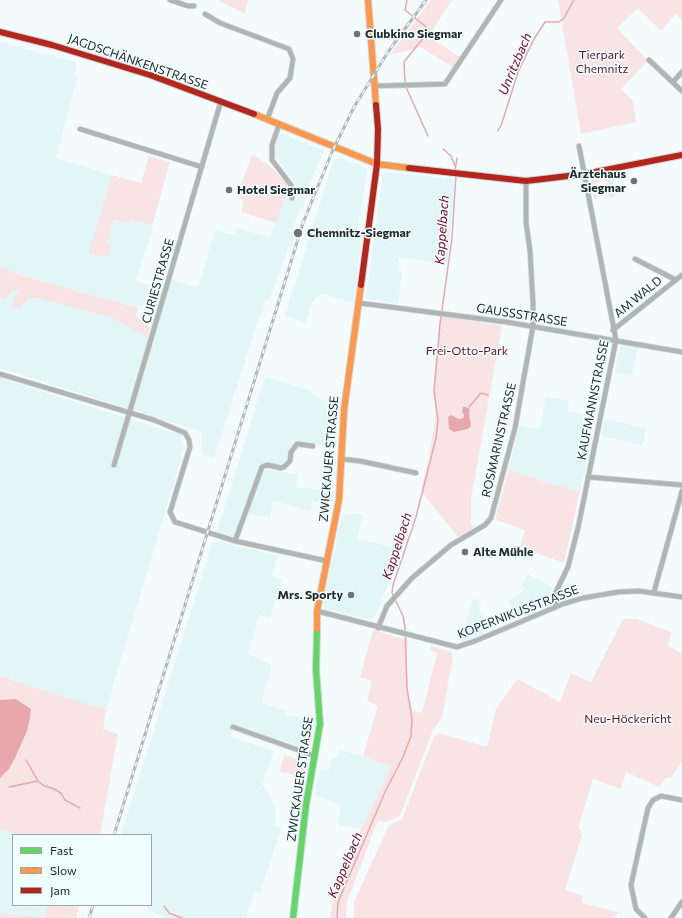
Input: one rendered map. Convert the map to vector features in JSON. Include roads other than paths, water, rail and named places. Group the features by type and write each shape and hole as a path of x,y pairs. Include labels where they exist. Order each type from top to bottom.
{"main road":[{"name":"ZWICKAUER STRASSE","path":"293,918 306,805 319,734 321,713 316,670 317,611 339,500 344,410 377,164 378,129 368,0"},
{"name":"JAGDSCHÄNKENSTRASSE","path":"0,32 83,54 150,75 377,164 526,181 585,174 682,155"}],"street":[{"path":"170,0 188,6 194,6"},
{"path":"375,86 445,84 501,0"},
{"path":"204,14 220,23 289,49 292,59 290,78 277,93 267,120"},
{"path":"649,60 682,91"},
{"path":"673,82 682,72"},
{"name":"CURIESTRASSE","path":"114,465 221,102"},
{"path":"279,125 272,145 272,160 291,185 292,198"},
{"path":"80,129 202,167"},
{"name":"KAUFMANNSTRASSE","path":"556,607 554,596 568,568 616,340 579,146"},
{"name":"ROSMARINSTRASSE","path":"378,628 392,599 412,578 440,554 485,524 491,518 515,428 532,326 533,303 530,251 526,222 526,181"},
{"name":"AM WALD","path":"635,259 676,280"},
{"name":"AM WALD","path":"614,330 682,275"},
{"name":"GAUSSSTRASSE","path":"359,303 501,321 682,352"},
{"path":"0,374 130,413 179,430 187,436 189,440 189,452 170,512 173,520 180,524 235,541 327,561"},
{"path":"235,541 262,467 267,465 281,468 284,467 290,461 291,452 297,444 313,446"},
{"path":"341,459 360,461 416,473"},
{"path":"588,477 682,484"},
{"path":"654,592 682,491"},
{"name":"KOPERNIKUSSTRASSE","path":"317,611 378,628 457,647 556,607 600,594 626,591 654,592 682,597"},
{"path":"233,727 314,756"},
{"path":"645,918 636,908 631,885 648,808 653,800 660,796 682,800"},
{"path":"671,918 682,902"}],"waterway":[{"path":"405,83 404,62 428,32 425,26 405,10 407,0"},
{"name":"Unritzbach","path":"498,131 502,123 518,72 534,39 545,22 559,22 564,18 574,0"},
{"path":"406,87 428,136"},
{"path":"443,149 451,156 455,166"},
{"name":"Unritzbach","path":"455,171 457,158"},
{"name":"Kappelbach","path":"337,918 338,902 385,792 403,757 411,736 412,719 407,688 405,627 403,616 392,593 393,585 416,517 436,438 438,420 434,391 440,324 452,238 456,175"},
{"path":"469,407 481,393 488,395"},
{"path":"26,760 38,781 44,786 61,793 65,800 80,808"},
{"path":"9,787 38,781"},
{"path":"164,906 169,913 182,918"}],"railway":[{"path":"114,834 303,223 332,152 354,107 388,52 426,0"},
{"path":"89,918 93,906"}],"place":[{"name":"Clubkino Siegmar","path":"357,34"},
{"name":"Ärztehaus Siegmar","path":"634,181"},
{"name":"Hotel Siegmar","path":"229,190"},
{"name":"Chemnitz-Siegmar","path":"298,233"},
{"name":"Alte Mühle","path":"465,552"},
{"name":"Mrs. Sporty","path":"351,595"}],"park label":[{"name":"Tierpark Chemnitz","path":"602,62"},
{"name":"Frei-Otto-Park","path":"467,351"},
{"name":"Neu-Höckericht","path":"628,719"}]}
